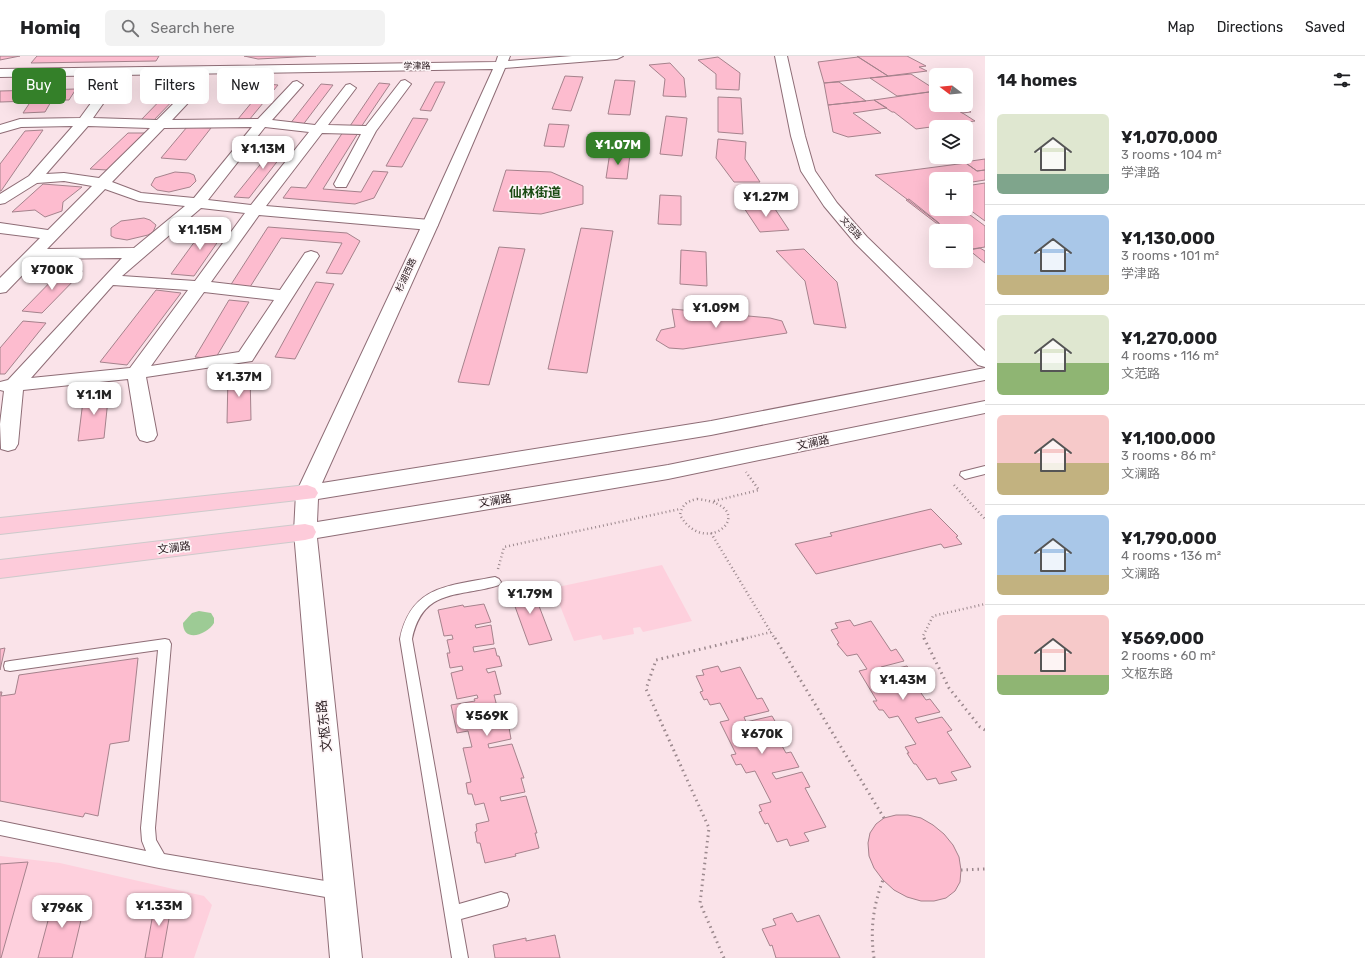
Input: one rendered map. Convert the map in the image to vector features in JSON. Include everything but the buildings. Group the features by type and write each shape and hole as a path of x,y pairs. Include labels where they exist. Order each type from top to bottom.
{"main road":[{"path":"0,526 307,494"},
{"name":"文澜路","path":"0,569 305,532"}],"street":[{"name":"学津路","path":"0,73 617,56"},
{"name":"文范路","path":"781,56 798,136 808,171 831,206 861,240 985,361"},
{"name":"杉湖西路","path":"307,494 430,225 502,60"},
{"path":"341,184 370,130 405,84"},
{"path":"8,444 7,386 109,280 138,253 197,204 262,122 297,85"},
{"path":"147,435 136,373 255,210 350,88"},
{"path":"0,200 34,179 84,122 97,104"},
{"path":"0,288 180,104"},
{"path":"0,129 20,123 84,122 159,124 262,122 317,129 370,130"},
{"path":"34,179 64,177 101,183 139,197 197,204 430,225"},
{"path":"0,228 53,235"},
{"path":"34,254 138,253"},
{"path":"7,386 136,373 245,357 311,256"},
{"path":"109,280 200,286 284,296"},
{"path":"307,494 711,428 985,374"},
{"name":"文澜路","path":"305,532 668,472 985,407"},
{"name":"文枢东路","path":"307,494 305,532 346,958"}],"lane":[{"path":"965,475 985,470"},
{"path":"460,958 406,639 407,629 416,611 432,598 441,593 495,582"},
{"path":"10,666 165,644 148,828 149,841 159,861"},
{"path":"0,828 159,861 340,892"},
{"path":"453,913 501,900"}],"path":[{"path":"495,582 504,547 680,509 690,500 701,499 714,501 760,490 737,459"},
{"path":"965,475 949,479 985,519"},
{"path":"680,509 682,521 687,526 694,530 711,533 725,527 728,522 726,510 714,501"},
{"path":"711,533 884,818"},
{"path":"985,604 933,616 923,636 949,688 985,730"},
{"path":"724,958 700,903 709,828 646,689 656,660 771,632"},
{"path":"961,870 985,869"},
{"path":"874,958 871,933 872,913 876,895 883,880"}],"shaded area":[{"path":"662,565 692,621 643,632 640,627 633,628 634,634 603,640 601,635 574,641 553,588"},
{"path":"0,856 60,863 204,896 212,905 194,958 0,958"}],"green space":[{"path":"199,611 211,613 214,618 214,623 201,634 191,635 184,629 183,623 192,613"}],"district":[{"name":"仙林街道","path":"535,192"}]}
